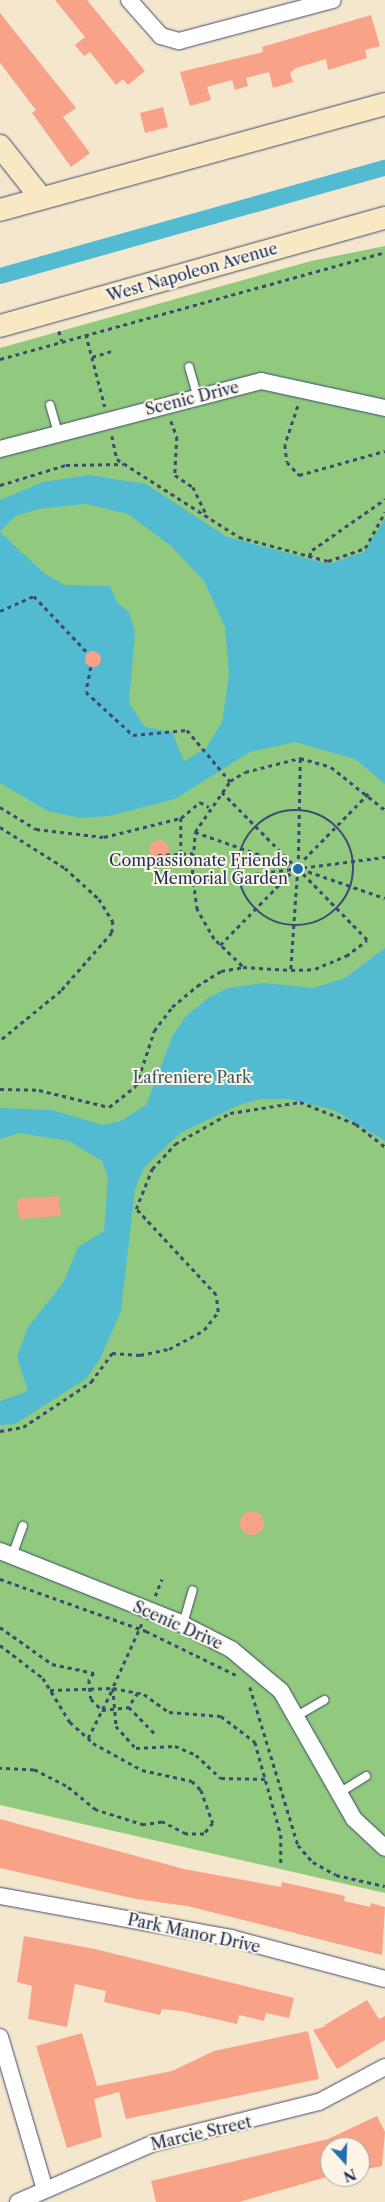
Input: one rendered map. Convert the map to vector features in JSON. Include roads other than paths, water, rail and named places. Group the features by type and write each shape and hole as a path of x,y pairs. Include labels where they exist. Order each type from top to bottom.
{"main road":[{"path":"0,210 385,104"},
{"path":"0,146 41,198"},
{"name":"West Napoleon Avenue","path":"0,326 385,218"}],"street":[{"path":"129,0 160,36 186,40 333,0"},
{"name":"Scenic Drive","path":"0,449 197,395 261,380 385,408"},
{"name":"Scenic Drive","path":"6,1553 183,1624 231,1649 281,1691 354,1819 385,1848"},
{"name":"Park Manor Drive","path":"0,1896 231,1938 385,1979"},
{"path":"0,2037 45,2190"},
{"name":"Marcie Street","path":"18,2202 154,2143 319,2102 385,2068"}],"lane":[{"path":"189,367 197,395"},
{"path":"50,405 58,433"},
{"path":"6,1553 23,1526"},
{"path":"183,1624 193,1590"},
{"path":"295,1717 324,1700"},
{"path":"339,1793 366,1776"}],"water":[{"path":"89,475 146,484 227,537 329,564 364,552 385,519 385,784 355,759 295,742 250,752 175,799 109,816 80,818 48,811 0,783 0,532 45,574 65,585 110,586 117,602 129,612 135,633 129,703 145,727 172,732 184,761 206,748 222,722 229,675 225,627 204,581 171,546 128,514 86,504 38,509 16,516 0,531 0,500 43,482"},
{"path":"385,948 385,1141 334,1110 289,1099 261,1099 239,1105 180,1133 144,1168 135,1189 121,1311 101,1357 87,1378 15,1424 0,1425 0,1401 28,1391 17,1357 28,1327 63,1283 78,1247 104,1231 108,1177 102,1161 69,1141 19,1133 0,1139 0,1108 53,1110 102,1125 121,1121 146,1105 172,1037 185,1017 208,998 228,988 263,983 313,988 345,978"}],"waterway":[{"path":"0,276 385,168"}],"place":[{"name":"Compassionate Friends Memorial Garden","path":"298,869"}],"park label":[{"name":"Lafreniere Park","path":"192,1077"}]}
